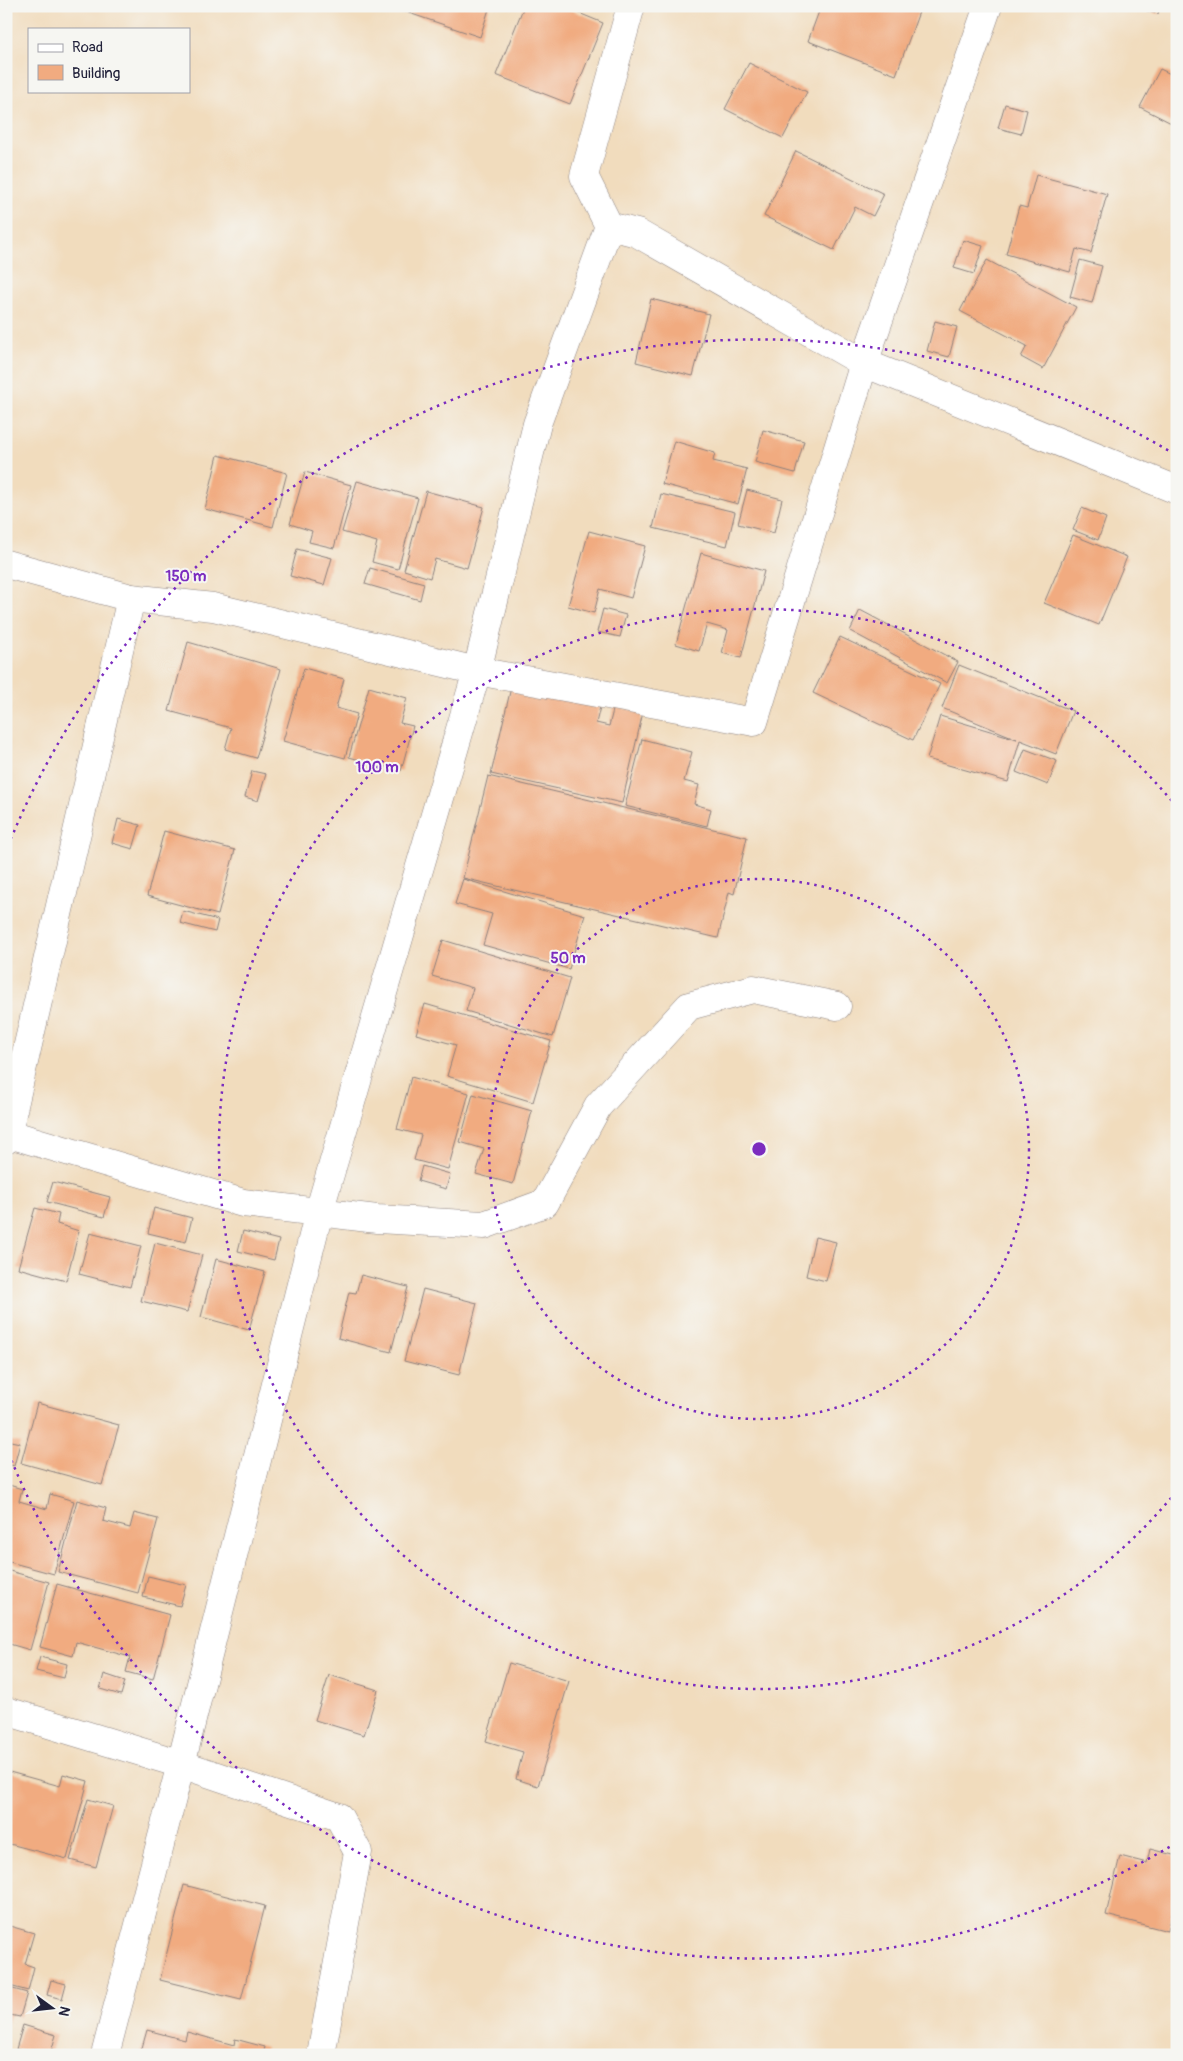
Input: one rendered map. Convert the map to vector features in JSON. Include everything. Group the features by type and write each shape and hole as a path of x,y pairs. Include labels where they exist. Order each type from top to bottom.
{"street":[{"path":"106,2055 182,1764 319,1212 477,671 537,424 609,226 584,176 631,6"},
{"path":"6,564 131,598 213,607 477,671 754,722 864,363 988,6"},
{"path":"609,226 637,233 864,363 1177,490"},
{"path":"131,598 7,1135 243,1203 376,1219 484,1225 545,1203 598,1106 689,1006 753,989 837,1006"},
{"path":"6,1711 182,1764 339,1816 358,1852 321,2055"}],"building":[{"path":"388,6 490,6 480,37"},
{"path":"524,6 562,6 603,23 570,104 496,75"},
{"path":"821,6 904,6 919,12 896,75 808,41"},
{"path":"1131,6 1160,6 1158,14"},
{"path":"749,63 807,92 783,138 725,109"},
{"path":"1160,69 1177,77 1177,126 1140,107"},
{"path":"1005,104 1027,110 1021,134 998,128"},
{"path":"796,151 884,194 873,216 855,207 834,250 764,216"},
{"path":"1036,175 1107,194 1091,253 1076,249 1070,272 1006,254 1019,206 1027,208"},
{"path":"963,240 983,246 974,274 954,268"},
{"path":"987,260 1076,307 1043,369 1021,357 1027,346 960,311"},
{"path":"1080,260 1102,266 1092,303 1070,297"},
{"path":"651,299 709,314 693,376 636,362"},
{"path":"935,321 957,327 949,357 927,351"},
{"path":"763,430 804,441 795,473 755,462"},
{"path":"674,441 715,453 713,461 747,469 738,504 662,484"},
{"path":"218,455 287,473 273,527 205,509"},
{"path":"305,472 351,485 334,548 309,542 312,531 290,524"},
{"path":"357,481 418,498 398,569 372,562 377,542 342,532"},
{"path":"747,490 782,499 774,533 738,524"},
{"path":"426,491 484,507 467,568 435,559 430,578 404,570"},
{"path":"661,494 735,512 727,546 653,528"},
{"path":"1082,508 1106,518 1098,540 1073,530"},
{"path":"589,531 645,546 631,598 600,589 594,613 568,606"},
{"path":"1073,535 1127,557 1099,625 1044,603"},
{"path":"297,549 332,558 324,585 290,576"},
{"path":"701,553 764,571 741,658 722,653 728,630 707,624 699,651 676,644"},
{"path":"370,568 424,583 420,600 365,584"},
{"path":"603,609 626,615 620,637 597,632"},
{"path":"860,610 958,662 947,683 850,631"},
{"path":"840,637 940,684 913,740 813,693"},
{"path":"188,642 281,669 256,758 225,749 231,728 169,711"},
{"path":"959,665 1073,711 1056,754 1020,740 1008,782 927,759 940,716 1017,739 942,708"},
{"path":"304,668 344,679 336,708 357,714 345,758 283,741"},
{"path":"512,683 601,703 596,723 609,726 614,706 643,712 622,803 491,774"},
{"path":"369,687 407,698 400,723 413,726 401,771 349,757"},
{"path":"642,739 692,752 684,781 699,785 694,804 711,809 707,826 625,806"},
{"path":"1025,749 1057,761 1048,785 1016,772"},
{"path":"252,771 266,774 258,801 245,797"},
{"path":"488,776 747,837 734,894 729,892 718,938 463,878"},
{"path":"118,819 140,825 133,849 112,843"},
{"path":"164,831 235,850 218,915 147,896"},
{"path":"463,879 585,915 569,969 483,945 492,914 455,904"},
{"path":"183,911 218,920 215,932 180,923"},
{"path":"443,940 570,978 553,1037 466,1011 473,988 432,976"},
{"path":"425,1004 551,1041 533,1102 447,1076 456,1045 416,1034"},
{"path":"411,1077 469,1093 448,1169 414,1160 421,1135 397,1129"},
{"path":"473,1094 532,1111 513,1184 476,1174 484,1149 460,1142"},
{"path":"422,1166 450,1174 446,1189 418,1181"},
{"path":"53,1182 110,1197 104,1217 47,1202"},
{"path":"35,1208 59,1214 57,1224 79,1231 66,1281 18,1268"},
{"path":"154,1208 192,1218 186,1242 148,1233"},
{"path":"243,1231 279,1240 274,1260 238,1251"},
{"path":"90,1233 141,1246 130,1287 79,1274"},
{"path":"815,1237 836,1242 826,1281 806,1276"},
{"path":"155,1243 202,1255 187,1312 141,1301"},
{"path":"216,1259 265,1272 249,1330 201,1317"},
{"path":"361,1275 408,1287 391,1352 338,1338 349,1292 356,1293"},
{"path":"423,1289 477,1303 459,1375 404,1361"},
{"path":"37,1403 119,1425 102,1485 21,1463"},
{"path":"6,1440 20,1443 14,1466 6,1464"},
{"path":"6,1484 22,1489 19,1501 47,1509 50,1494 74,1501 54,1574 6,1561"},
{"path":"77,1500 106,1508 103,1521 130,1528 134,1513 158,1519 138,1593 58,1572"},
{"path":"6,1570 49,1582 30,1650 6,1643"},
{"path":"148,1576 186,1585 180,1606 143,1597"},
{"path":"57,1584 170,1615 153,1679 126,1672 130,1657 76,1642 73,1656 40,1647"},
{"path":"40,1657 67,1664 64,1678 36,1671"},
{"path":"509,1663 569,1681 538,1786 516,1779 523,1752 486,1741"},
{"path":"104,1674 125,1681 121,1695 100,1689"},
{"path":"329,1675 378,1690 364,1735 315,1720"},
{"path":"6,1771 60,1786 63,1774 88,1781 67,1859 6,1843"},
{"path":"88,1799 113,1806 96,1867 70,1860"},
{"path":"1150,1849 1177,1856 1177,1895 1168,1931 1106,1915 1120,1856 1147,1863"},
{"path":"184,1885 265,1906 241,2000 160,1980"},
{"path":"6,1925 34,1933 25,1964 34,1967 28,1991 6,1985"},
{"path":"51,1980 66,1984 62,1999 47,1995"},
{"path":"6,1987 27,1993 20,2017 10,2015 7,2026"},
{"path":"23,2025 56,2035 50,2055 33,2055 16,2049"},
{"path":"147,2030 185,2040 187,2032 234,2045 235,2039 265,2047 263,2055 140,2055"}]}
